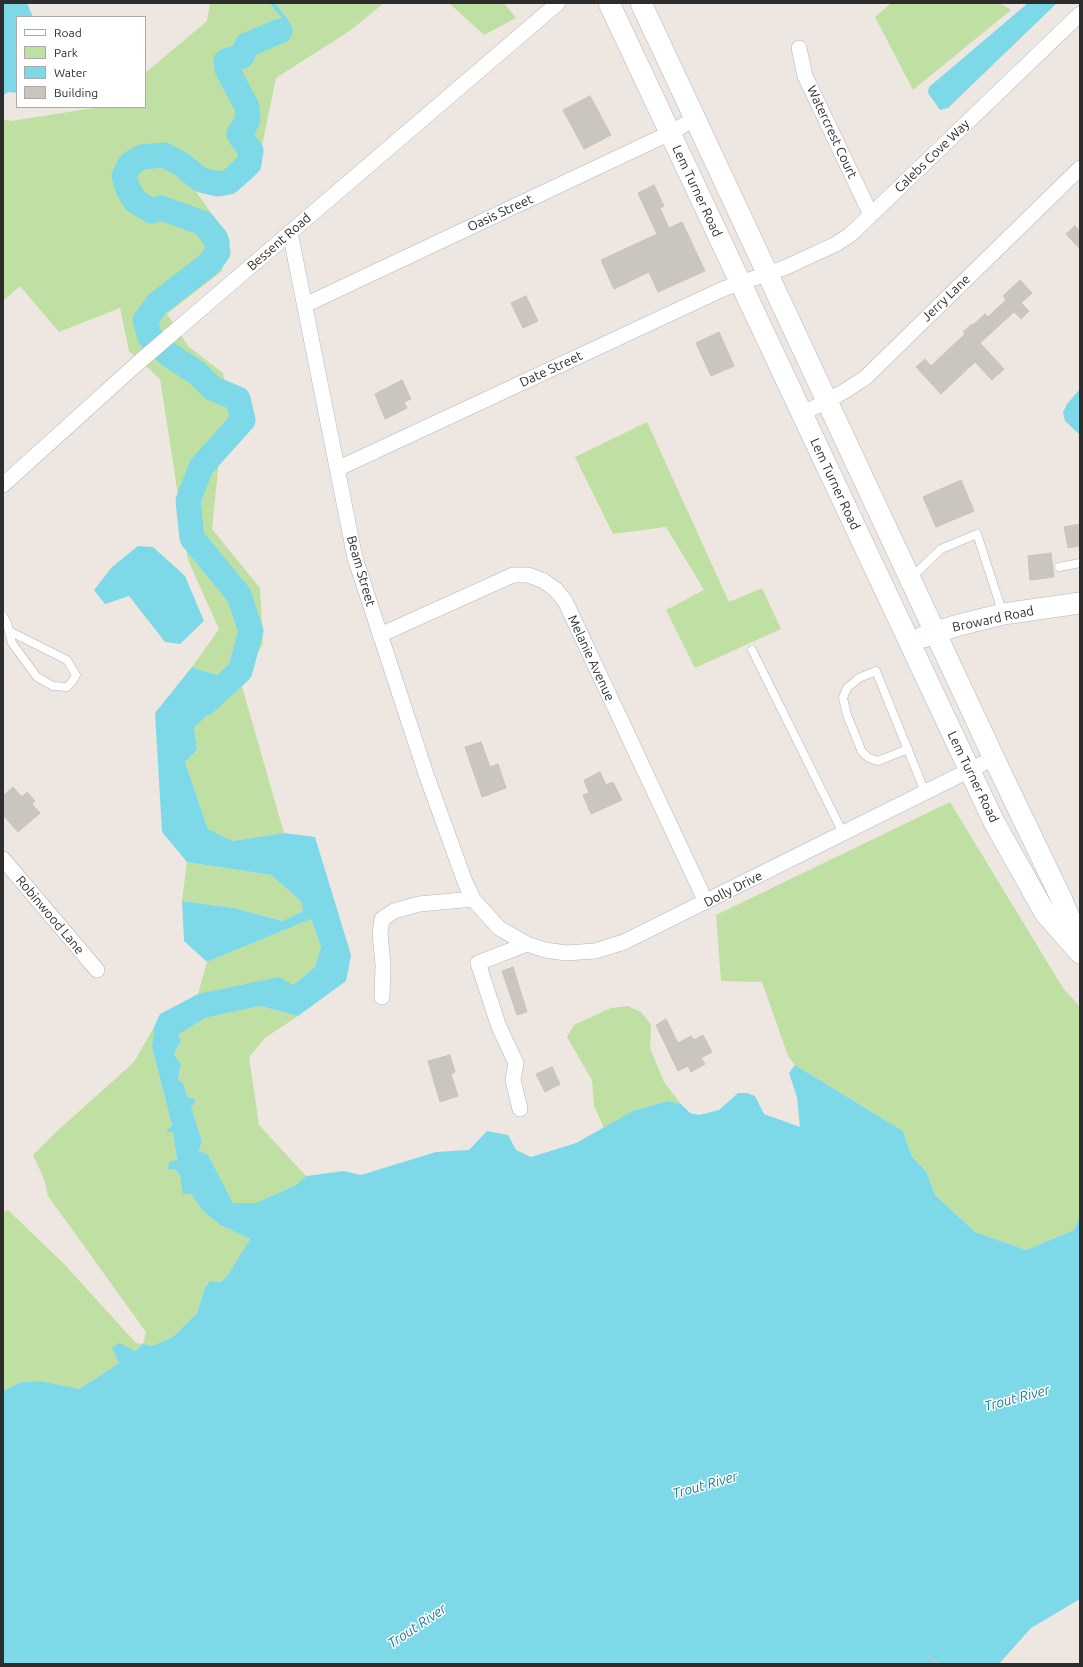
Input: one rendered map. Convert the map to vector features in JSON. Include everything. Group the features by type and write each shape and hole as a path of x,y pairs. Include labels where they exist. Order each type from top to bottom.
{"main road":[{"name":"Lem Turner Road","path":"609,3 997,828 1041,906 1080,953"},
{"name":"Lem Turner Road","path":"641,3 694,119 1062,900 1080,944"},
{"name":"Broward Road","path":"909,643 935,632 1003,614 1080,603"}],"street":[{"name":"Bessent Road","path":"3,486 140,362 556,4"},
{"name":"Calebs Cove Way","path":"768,274 836,244 850,235 1080,14"},
{"name":"Watercrest Court","path":"799,48 805,76 871,215"},
{"name":"Oasis Street","path":"305,305 670,133 694,119"},
{"name":"Jerry Lane","path":"802,414 865,378 1080,168"},
{"name":"Beam Street","path":"290,232 355,558 426,774 464,882 473,899"},
{"name":"Date Street","path":"337,469 723,289 768,274"},
{"name":"Melanie Avenue","path":"380,635 513,575 528,575 544,581 556,590 565,601 706,902"},
{"name":"Dolly Drive","path":"473,899 499,928 527,944 545,950 566,953 595,951 624,942 994,758"},
{"name":"Robinwood Lane","path":"3,859 97,970"},
{"path":"382,997 383,964 380,933 382,919 394,911 419,904 473,899"},
{"path":"520,1109 513,1080 516,1063 499,1027 478,963 527,944"}],"lane":[{"path":"910,578 941,549 977,534 1003,614"},
{"path":"1060,567 1080,563"},
{"path":"3,616 12,642 37,678 53,686 67,687 72,682 76,675 67,660 9,631"},
{"path":"752,650 843,833"},
{"path":"908,749 878,761 869,758 862,752 847,714 843,698 847,688 859,678 876,671 908,749 925,792"}],"path":[{"path":"928,1657 940,1664"}],"green space":[{"path":"210,3 384,3 351,30 276,78 259,160 234,189 195,190 230,240 222,271 167,314 189,347 223,373 225,384 251,404 251,426 219,461 212,529 260,588 263,644 241,683 192,667 219,629 188,560 160,379 129,351 120,308 59,332 20,286 3,301 3,119 11,121 94,108 146,108 146,72 207,21"},
{"path":"449,3 504,3 516,18 484,35"},
{"path":"891,3 1000,3 1011,10 913,90 875,17"},
{"path":"647,422 729,602 762,588 781,629 695,668 666,610 704,590 666,527 613,534 575,457"},
{"path":"241,683 284,833 232,841 208,829 185,762 197,750 194,728"},
{"path":"950,802 1063,988 1080,1007 1080,1216 1074,1230 1026,1250 975,1232 935,1195 926,1171 912,1157 903,1131 795,1065 788,1056 762,982 721,981 716,915"},
{"path":"187,862 271,875 301,901 303,911 284,921 234,908 182,901"},
{"path":"311,919 321,947 315,967 293,985 198,994 207,962"},
{"path":"260,1006 298,1016 265,1038 249,1057 259,1125 306,1176 296,1185 256,1203 233,1204 208,1155 199,1152 202,1141 190,1106 194,1098 188,1098 183,1083 178,1080 181,1065 174,1054 181,1041 178,1035 205,1018"},
{"path":"628,1006 641,1012 651,1025 650,1048 664,1082 681,1104 668,1101 633,1111 604,1128 594,1106 592,1080 567,1037 574,1025 611,1008"},
{"path":"154,1027 152,1047 172,1125 167,1132 173,1132 177,1161 174,1169 180,1175 204,1212 220,1225 250,1239 229,1275 221,1282 210,1281 205,1286 197,1313 173,1337 152,1346 143,1344 146,1332 48,1196 44,1179 33,1155 55,1133 134,1062"},
{"path":"8,1210 64,1264 136,1343 143,1344 119,1363 79,1389 41,1381 21,1382 3,1391 3,1212"}],"water":[{"path":"3,3 27,3 33,16 16,16 16,93 9,92 3,95"},
{"path":"1028,3 1057,3 948,108 940,110 928,93 929,87"},
{"path":"1080,389 1080,435 1065,421 1063,412 1067,404"},
{"path":"138,546 153,547 185,576 204,621 180,644 165,642 129,596 105,604 94,590 112,567"},
{"name":"Trout River","path":"192,667 241,683 194,728 197,750 185,762 208,829 232,841 284,833 315,837 351,955 346,981 298,1016 260,1006 205,1018 178,1035 181,1041 174,1054 181,1065 178,1080 183,1083 188,1098 194,1098 195,1103 191,1107 202,1141 199,1151 208,1155 233,1203 256,1203 296,1185 306,1176 344,1171 361,1175 436,1152 469,1150 487,1131 508,1135 516,1150 531,1157 576,1143 633,1111 668,1101 681,1104 690,1113 699,1115 719,1110 738,1093 747,1093 755,1096 764,1114 800,1127 797,1097 789,1073 795,1065 903,1131 912,1157 926,1171 935,1195 975,1232 1026,1250 1074,1230 1080,1216 1080,1599 1031,1628 999,1664 3,1664 3,1391 21,1382 41,1381 79,1389 119,1363 112,1348 119,1343 135,1351 143,1344 152,1346 173,1337 197,1313 205,1287 210,1281 221,1282 228,1275 250,1239 220,1225 204,1212 191,1194 183,1194 180,1175 174,1169 168,1169 169,1162 177,1160 173,1132 166,1132 172,1125 152,1047 154,1027 160,1014 198,994 279,977 293,985 315,967 321,947 311,919 207,962 184,941 182,901 234,908 283,921 303,911 301,901 271,875 187,862 162,832 155,713"}],"building":[{"path":"590,96 611,135 584,149 563,110"},
{"path":"654,185 664,206 660,208 669,228 682,222 705,271 658,292 649,272 614,289 601,260 657,234 638,193"},
{"path":"1075,226 1080,231 1080,249 1066,234"},
{"path":"1020,280 1032,293 1021,303 1029,311 1021,319 1014,312 980,343 1004,369 992,380 975,362 941,394 916,367 925,359 931,366 965,334 963,332 972,324 973,325 985,314 988,317 1006,300 1003,296"},
{"path":"526,296 538,321 523,328 511,303"},
{"path":"719,332 734,366 711,376 696,343"},
{"path":"402,380 411,399 404,402 407,408 385,419 375,394"},
{"path":"961,480 974,511 936,527 923,497"},
{"path":"1080,524 1080,546 1068,548 1064,527"},
{"path":"1051,553 1054,577 1030,580 1028,556"},
{"path":"481,742 490,767 498,764 506,788 482,797 465,747"},
{"path":"600,772 606,785 613,782 622,800 591,814 583,795 589,793 584,780"},
{"path":"13,787 22,797 27,792 35,801 32,804 40,813 18,832 3,815 3,796"},
{"path":"513,967 527,1012 517,1015 502,971"},
{"path":"666,1019 678,1043 691,1036 694,1040 703,1035 712,1052 701,1058 705,1064 691,1072 688,1066 678,1071 656,1025"},
{"path":"450,1055 455,1072 451,1074 458,1096 440,1102 428,1061"},
{"path":"552,1067 560,1084 545,1092 536,1074"}],"waterway":[{"path":"272,3 286,20 285,27 280,31"},
{"path":"205,703 240,671 251,631 239,595 192,538 188,501 201,467 243,420 238,399 212,388 197,373 168,354 150,337 145,321 157,304 209,264 218,252 216,239 203,223 161,208 152,211 135,201 127,187 124,176 130,164 142,157 164,155 181,164 201,180 218,184 229,182 249,164 251,151 239,134 248,120 247,107 227,69 226,61 242,56 247,45 280,31"}]}
